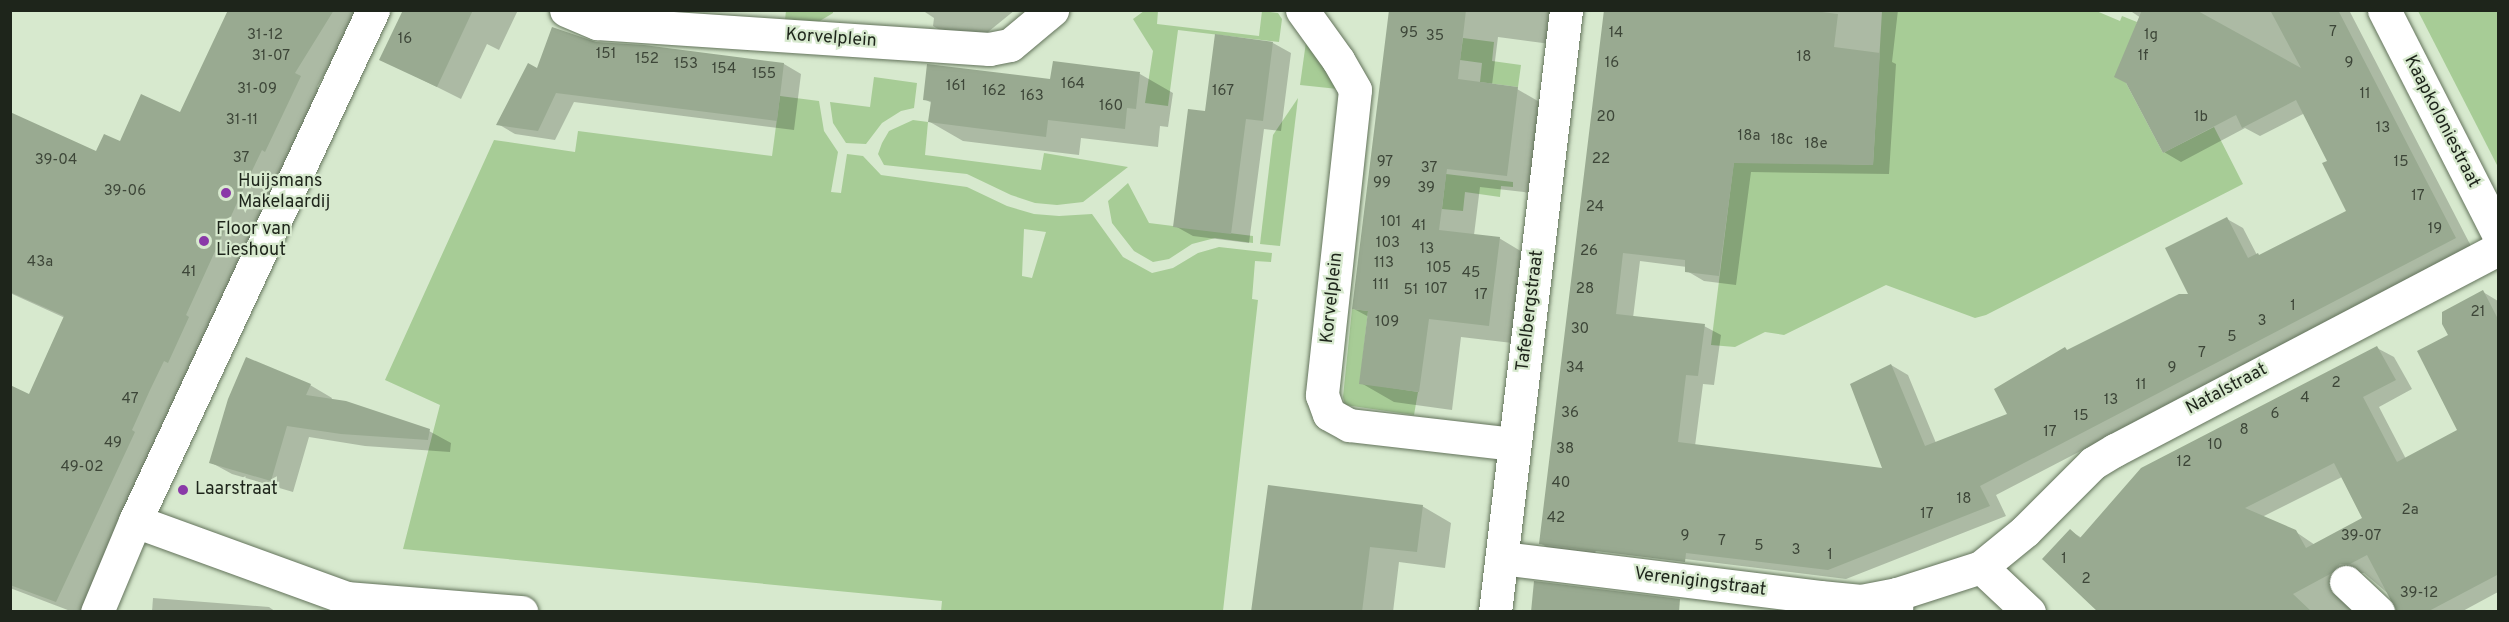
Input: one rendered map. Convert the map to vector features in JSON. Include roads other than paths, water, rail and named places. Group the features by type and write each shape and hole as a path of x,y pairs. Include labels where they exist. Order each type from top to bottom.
{"street":[{"path":"97,612 135,521 373,10"},
{"name":"Korvelplein","path":"566,10 600,17 989,49 1010,45 1052,10"},
{"name":"Korvelplein","path":"1302,10 1338,60 1355,90 1322,395 1329,414 1349,425 1514,444"},
{"name":"Tafelbergstraat","path":"1495,612 1566,10"},
{"name":"Kaapkoloniestraat","path":"2384,10 2499,234"},
{"name":"Natalstraat","path":"1981,567 2025,531 2093,463 2499,249"},
{"path":"135,521 347,598 521,612"},
{"name":"Verenigingstraat","path":"1502,558 1820,597 1897,603 1981,567"},
{"path":"1981,567 2029,612"},
{"path":"2346,582 2378,612"}],"place":[{"name":"Huijsmans Makelaardij","path":"226,193"},
{"name":"Floor van Lieshout","path":"204,241"},
{"name":"Laarstraat","path":"183,490"}]}
